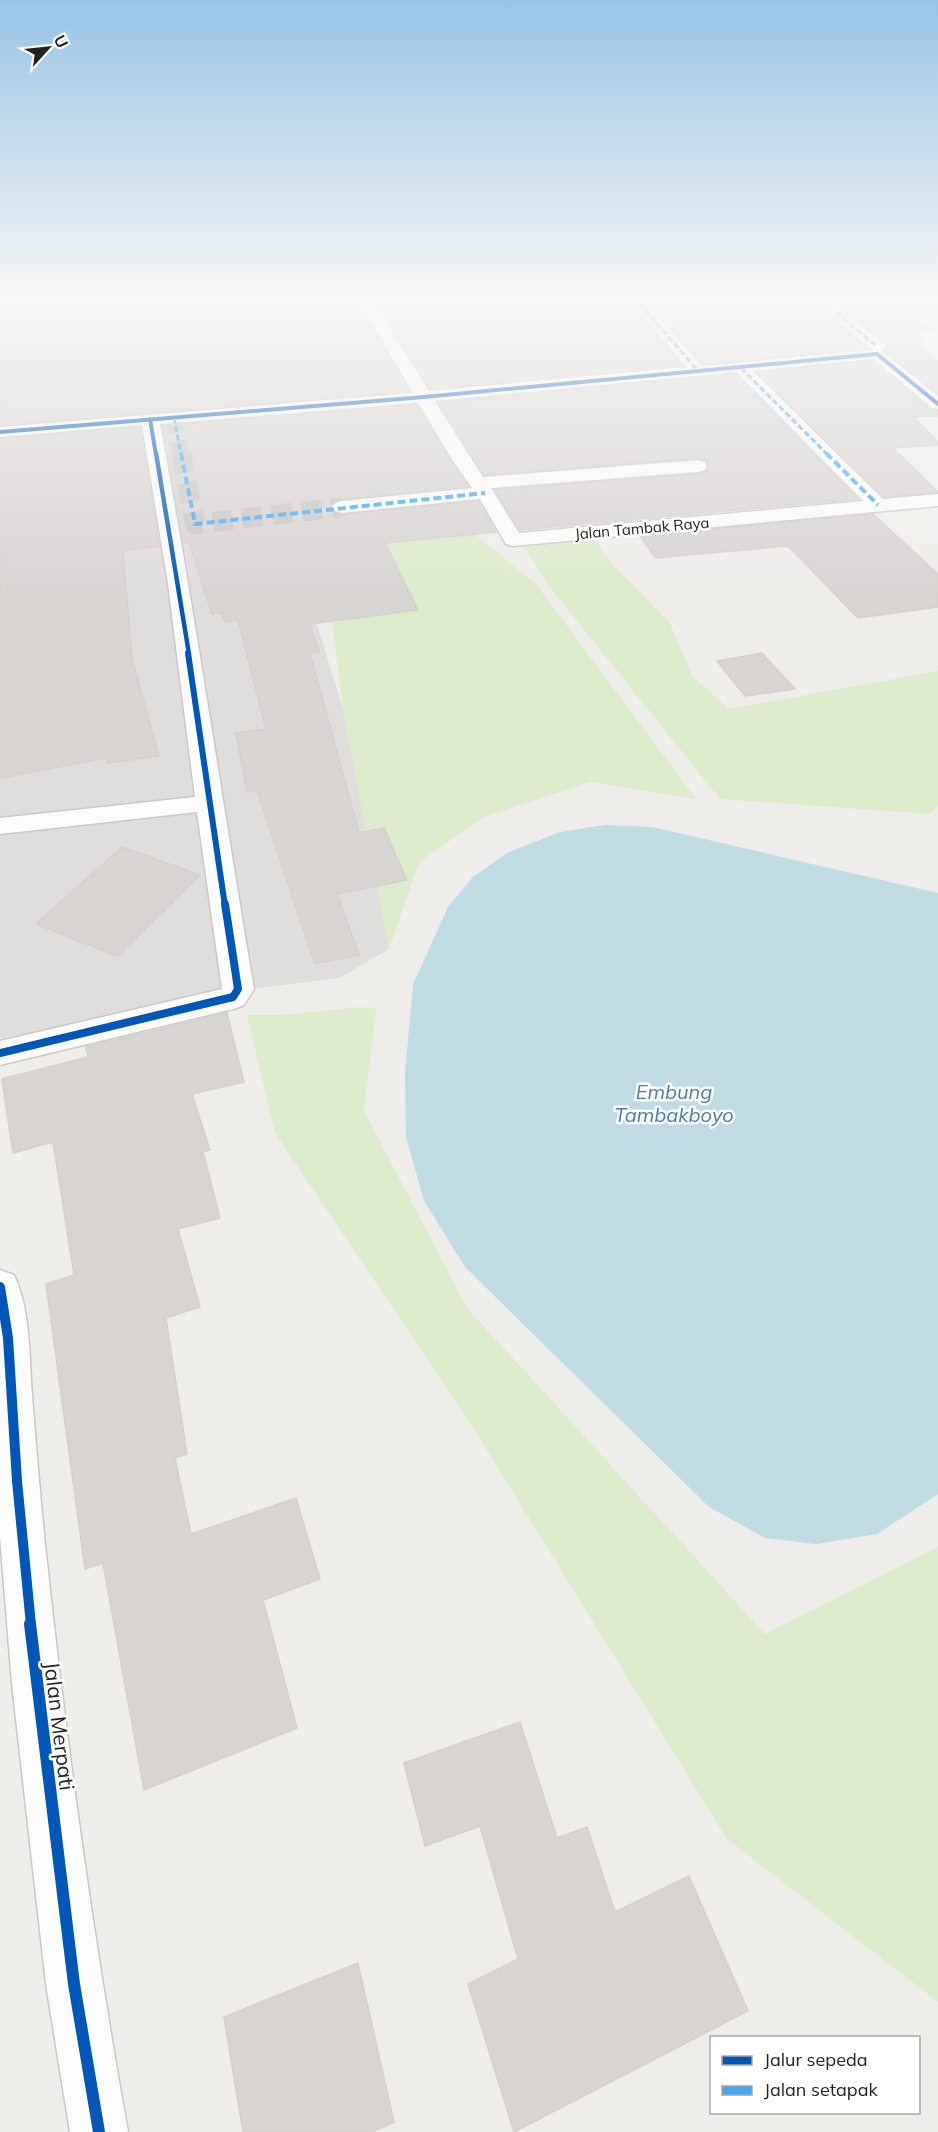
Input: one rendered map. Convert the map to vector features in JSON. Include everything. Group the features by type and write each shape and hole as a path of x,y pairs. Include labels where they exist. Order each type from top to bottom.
{"street":[{"path":"0,432 451,395"},
{"path":"768,395 878,505"},
{"name":"Jalan Tambak Raya","path":"424,398 513,540 938,500"},
{"path":"0,1053 233,997 238,989 208,803 179,584 150,419"},
{"path":"342,507 482,488 698,466"},
{"path":"0,826 208,803"},
{"name":"Jalan Merpati","path":"0,1287 8,1338 17,1481 36,1684 74,1984 99,2132"}],"shaded area":[{"path":"243,411 278,497 343,709 389,949 339,978 218,993 0,1039 0,432"}],"green space":[{"path":"471,531 536,584 696,799 590,782 486,816 419,862 389,949 343,709 323,549"},
{"path":"593,537 613,565 670,623 692,676 729,709 938,671 938,806 929,814 720,799 546,582 522,544"},
{"path":"360,1007 376,1009 364,1111 467,1308 765,1634 938,1547 938,2002 727,1839 474,1429 275,1133 247,1015 284,1015"}],"water":[{"name":"Embung Tambakboyo","path":"605,825 652,827 938,893 938,1494 877,1534 817,1544 765,1538 709,1507 465,1267 424,1201 406,1137 405,1073 413,984 448,907 473,877 507,853 560,832"}],"building":[{"path":"0,395 355,395 0,425"},
{"path":"516,395 756,395 858,499 520,530 495,490 698,474 707,471 709,465 706,460 698,458 484,475 439,403"},
{"path":"781,395 914,395 931,410 938,411 938,416 914,417 938,442 938,445 893,448 938,492 884,497"},
{"path":"417,405 468,486 342,499 333,502 330,508 334,513 342,515 479,501 496,532 385,543 418,610 310,624 319,652 310,653 359,833 384,828 407,880 337,894 359,955 315,964 257,791 247,792 236,733 266,729 238,620 225,622 222,613 212,614 189,542 183,543 163,426"},
{"path":"140,427 159,546 123,551 132,659 159,756 107,763 106,758 0,778 0,439"},
{"path":"873,514 938,574 938,607 858,618 788,546 655,558 640,536"},
{"path":"762,653 795,689 745,696 717,661"},
{"path":"122,847 200,875 117,956 36,924"},
{"path":"227,1013 244,1082 192,1094 210,1150 203,1152 220,1218 178,1229 200,1307 166,1318 187,1454 175,1458 191,1534 296,1498 320,1579 263,1600 297,1728 144,1790 103,1563 85,1569 46,1284 74,1275 53,1142 13,1153 2,1079 88,1057 86,1047"},
{"path":"520,1722 557,1838 587,1827 615,1912 689,1876 748,2011 514,2132 468,1984 518,1959 480,1826 425,1846 404,1763"},
{"path":"358,1963 394,2122 372,2132 243,2132 224,2017"}],"tunnel":[{"path":"174,417 181,455"},
{"path":"181,453 195,524 342,507"}],"marked path":[{"path":"768,395 878,505"},
{"path":"174,417 195,524 485,493"}],"cycle path":[{"path":"0,432 440,395"},
{"path":"928,395 938,404"},
{"path":"0,1053 226,1000 233,997 238,989 209,803 179,584 150,419"},
{"path":"0,1287 8,1338 17,1481 36,1684 74,1984 99,2132"}]}
